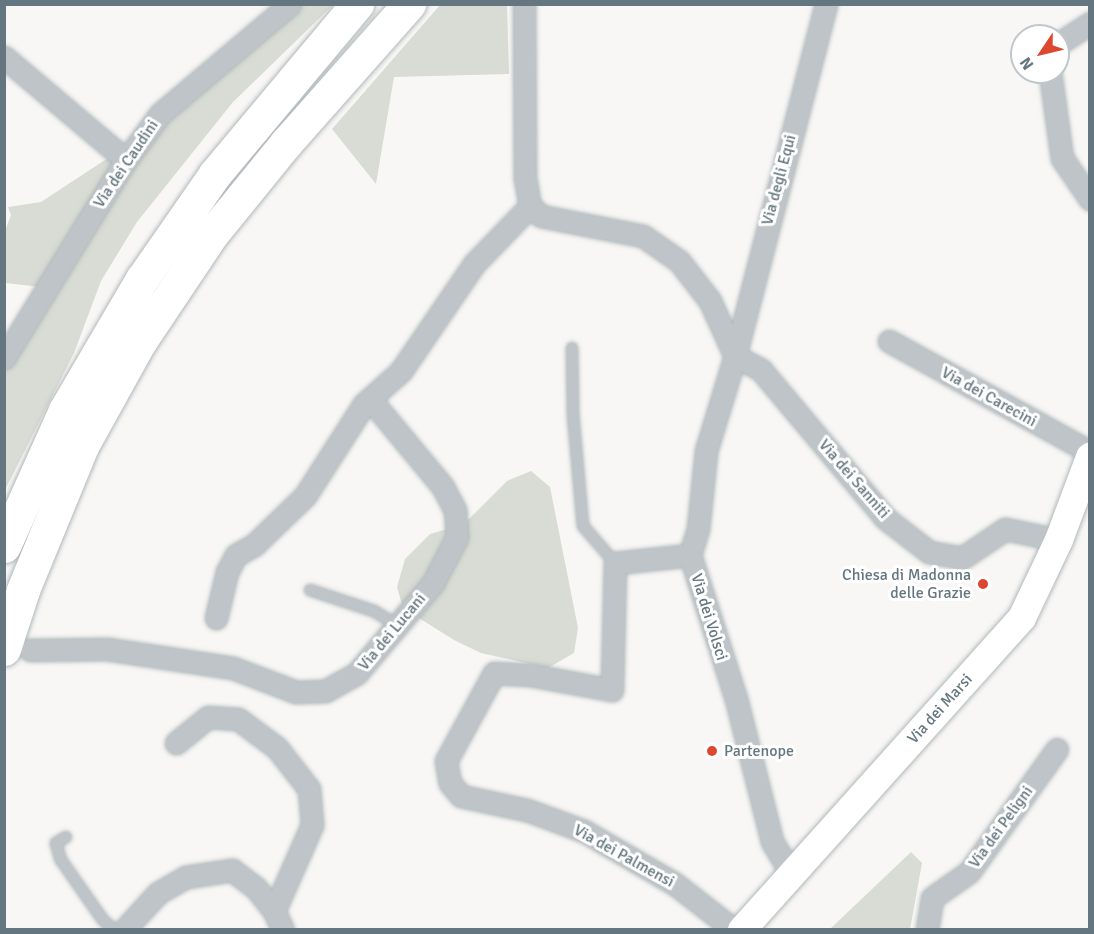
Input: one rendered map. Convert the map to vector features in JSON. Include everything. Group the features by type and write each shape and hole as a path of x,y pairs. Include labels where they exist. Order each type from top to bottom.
{"highway":[{"path":"4,546 65,410 142,279 215,174 357,4"},
{"path":"17,649 23,590 82,446 139,343 212,234 286,143 409,4"}],"main road":[{"name":"Via dei Marsi","path":"755,923 791,873 1022,618 1059,540 1089,457"}],"street":[{"name":"Via dei Caudini","path":"4,358 126,160 160,114 290,4"},
{"path":"524,4 525,178 530,206 541,216 643,236 679,261 710,301 735,356"},
{"name":"Via degli Equi","path":"735,356 826,4"},
{"path":"1070,36 1089,23"},
{"path":"4,57 126,160"},
{"path":"1052,84 1062,158 1089,199"},
{"path":"216,618 226,572 236,555 254,545 305,496 370,399 401,371 474,264 530,206"},
{"name":"Via dei Carecini","path":"889,341 1089,452"},
{"name":"Via dei Sanniti","path":"735,356 761,370 885,518 929,552 962,558 1005,529 1059,540"},
{"name":"Via dei Volsci","path":"735,356 706,451 698,529 690,555 736,699 772,841 791,873"},
{"name":"Via dei Lucani","path":"17,649 107,649 233,668 296,692 325,691 357,673 399,627 433,583 457,537 455,510 443,487 370,399"},
{"path":"615,563 690,555"},
{"name":"Via dei Palmensi","path":"615,563 612,690 531,675 494,673 446,761 450,783 461,796 527,810 584,831 683,889 734,930"},
{"path":"176,743 208,717 238,719 277,748 309,789 312,825 278,920"},
{"name":"Via dei Peligni","path":"927,930 932,898 969,872 1057,749"},
{"path":"124,930 158,893 186,877 232,870 256,888 278,920"}],"lane":[{"path":"572,348 573,414 583,526 615,563"},
{"path":"310,590 374,611 399,627"},
{"path":"66,837 56,843 61,861 103,920 114,930"}],"shaded area":[{"path":"303,5 333,5 233,102 137,222 101,281 74,353 5,490 6,365 147,140"},
{"path":"440,5 507,5 509,74 394,77 376,184 332,129"},
{"path":"111,156 119,164 42,287 5,283 5,231 11,215 8,207 41,202"},
{"path":"531,471 550,487 578,628 574,653 548,668 481,653 454,640 403,608 397,587 405,559 430,534 464,524 507,481"},
{"path":"911,852 922,863 910,929 830,929"}],"place":[{"name":"Chiesa di Madonna delle Grazie","path":"983,584"},
{"name":"Partenope","path":"712,751"}]}
